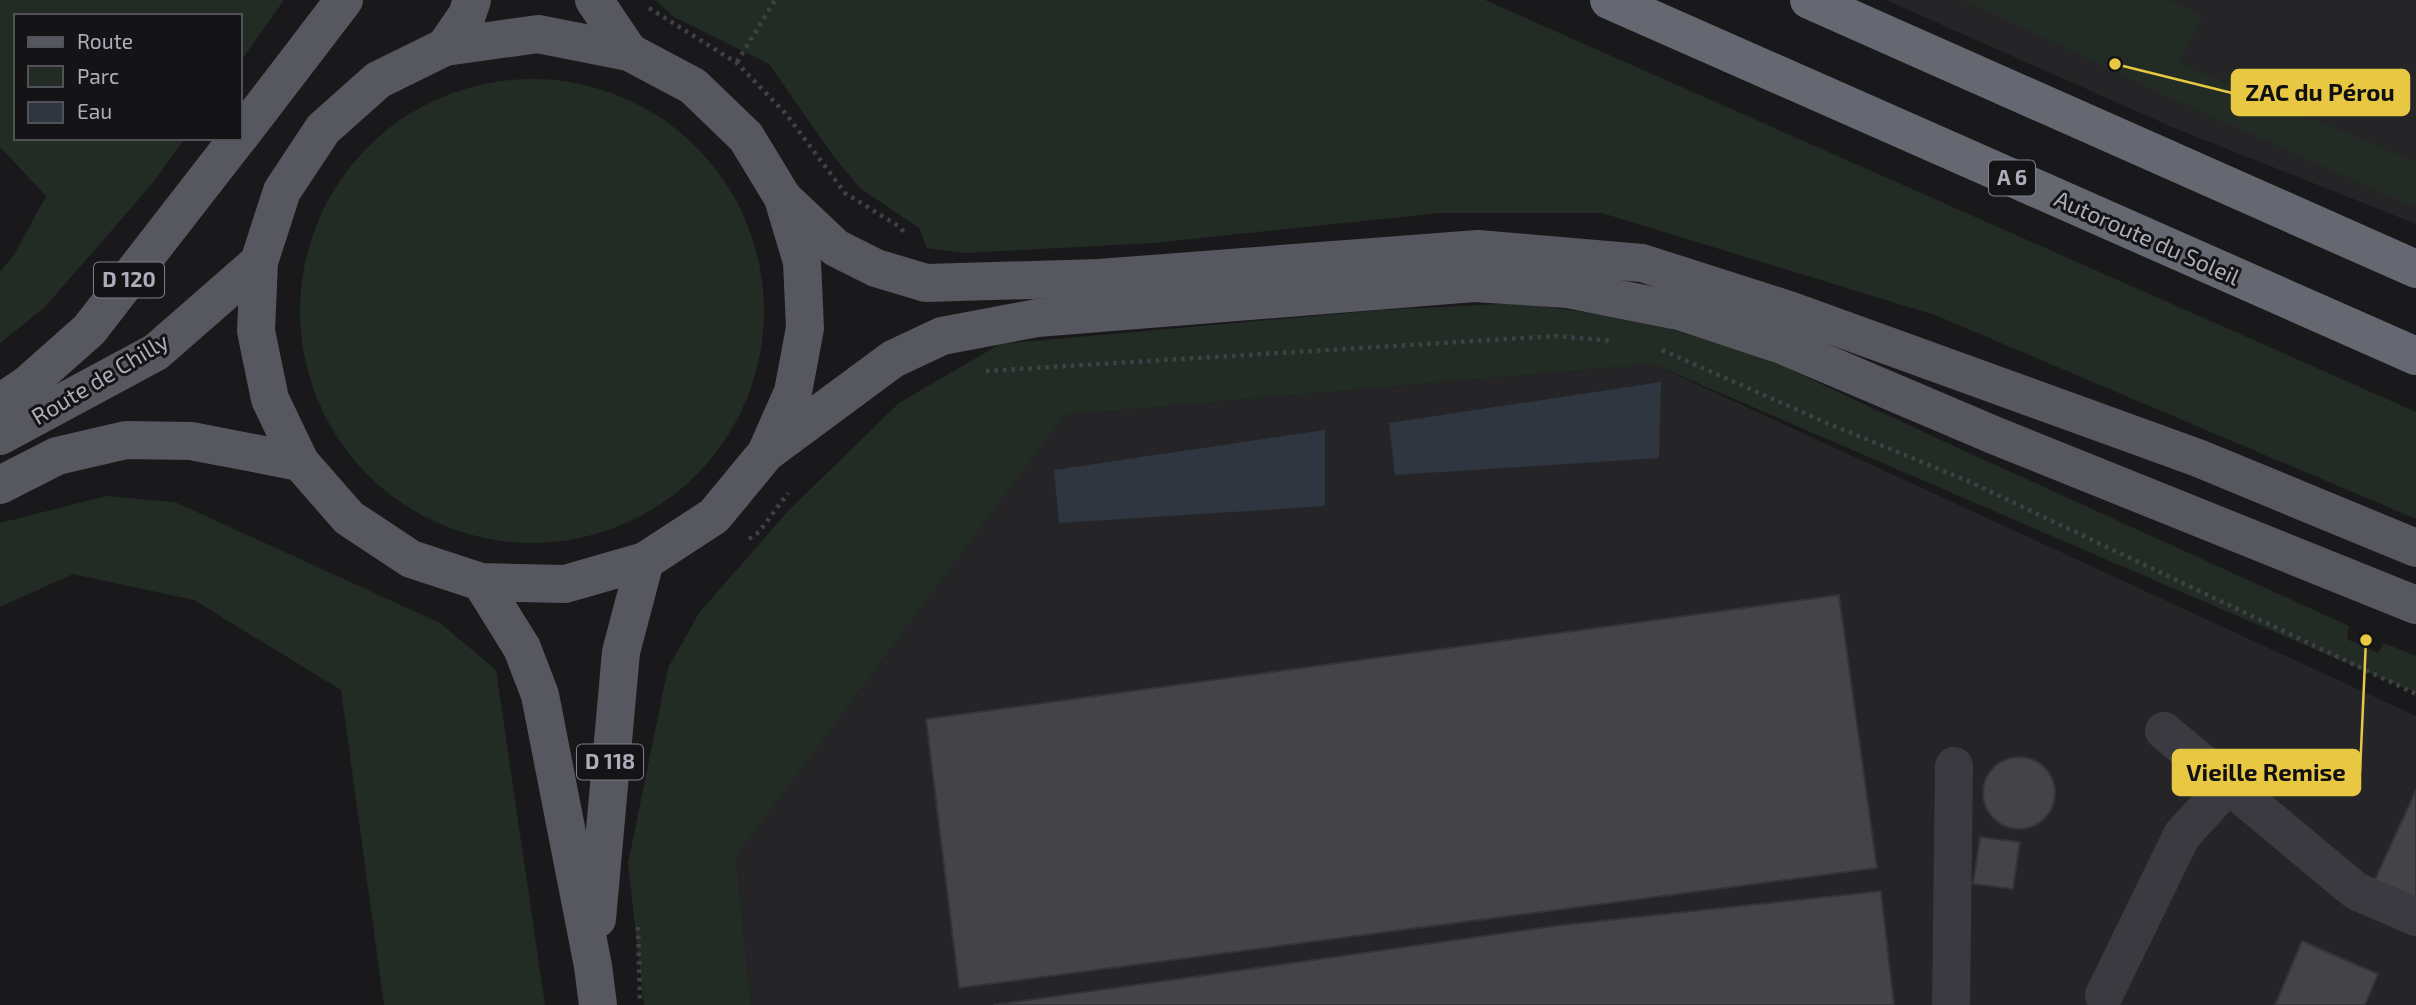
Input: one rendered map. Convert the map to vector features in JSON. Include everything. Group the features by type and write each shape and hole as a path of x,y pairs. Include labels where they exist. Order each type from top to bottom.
{"highway":[{"name":"Autoroute du Soleil","path":"1609,0 2416,356"},
{"path":"1809,0 2416,269"}],"main road":[{"name":"D 120","path":"242,133 344,0"},
{"path":"445,47 467,15 472,0"},
{"path":"594,0 629,52"},
{"path":"766,453 793,392 806,328 802,262 783,198 746,136 693,86 629,52 538,34 445,47 378,80 323,129 282,191 259,261 256,331 270,399 300,462 349,518 411,559 481,582 565,584 645,561 714,516 766,453 893,359 942,336 1037,318 1474,283 1568,289 1679,311 1782,345 1996,436 2416,605"},
{"name":"D 120","path":"0,404 28,384 89,330 237,140"},
{"path":"783,198 836,248 876,268 926,283 1099,278 1478,249 1642,263 1792,311 2185,453 2416,548"},
{"name":"Route de Chilly","path":"0,436 156,352 259,261"},
{"name":"Route de Chilly","path":"0,485 57,456 125,440 191,441 300,462"},
{"name":"D 118","path":"593,966 621,652 645,561"},
{"name":"D 118","path":"481,582 522,648 540,695 593,966 598,1005"}],"lane":[{"path":"2164,731 2356,891 2416,917"},
{"path":"1951,1005 1954,766"},
{"path":"2104,995 2182,835 2229,784"}],"path":[{"path":"737,62 775,0"},
{"path":"979,371 1556,336 1622,342"},
{"path":"1661,350 1968,481 2416,694"},
{"path":"738,547 759,532 790,491"},
{"path":"638,925 640,1005"}],"shaded area":[{"path":"1886,0 2416,0 2416,224 2172,127"},
{"path":"1653,364 2416,716 2416,1005 751,1005 736,857 1065,415"}],"green space":[{"path":"0,0 284,0 242,59 242,14 14,14 14,140 184,140 152,184 44,308 0,343 0,272 15,253 46,196 0,147"},
{"path":"655,0 1485,0 2416,412 2416,519 1935,315 1602,213 1440,213 1154,243 965,253 927,248 919,228 861,189 834,157 769,64 674,17"},
{"path":"1964,0 2169,0 2202,16 2179,63 2416,162 2416,208 2162,94"},
{"path":"532,79 577,83 621,96 661,118 696,147 725,182 747,222 760,266 764,311 760,356 747,400 725,440 696,475 661,504 621,526 577,539 532,543 487,539 443,526 403,504 368,475 339,440 317,400 304,356 300,311 304,266 317,222 339,182 368,147 403,118 443,96 487,83"},
{"path":"1521,303 1645,321 1768,359 2349,626 2347,639 2378,653 2384,643 2416,656 2416,693 1653,364 1065,415 736,857 751,1005 644,1005 628,863 668,668 699,613 788,511 899,403 1000,344 1381,310"},
{"path":"106,496 175,502 440,623 496,670 545,1005 384,1005 341,690 194,600 73,574 0,607 0,523"}],"water":[{"path":"1661,382 1659,458 1395,475 1389,423"},
{"path":"1325,430 1325,506 1059,523 1054,470"}],"building":[{"path":"1839,595 1877,868 959,988 926,719"},
{"path":"2019,757 2033,760 2045,767 2052,779 2055,793 2052,807 2045,819 2033,826 2019,829 2005,826 1993,819 1986,807 1983,793 1986,779 1993,767 2005,760"},
{"path":"2416,790 2416,905 2372,886"},
{"path":"1980,837 2020,842 2013,889 1973,884"},
{"path":"1881,891 1894,1005 993,1005 1562,925"},
{"path":"2302,941 2378,974 2365,1005 2275,1005"}],"place":[{"name":"ZAC du Pérou","path":"2115,64"},
{"name":"Vieille Remise","path":"2366,640"}]}
